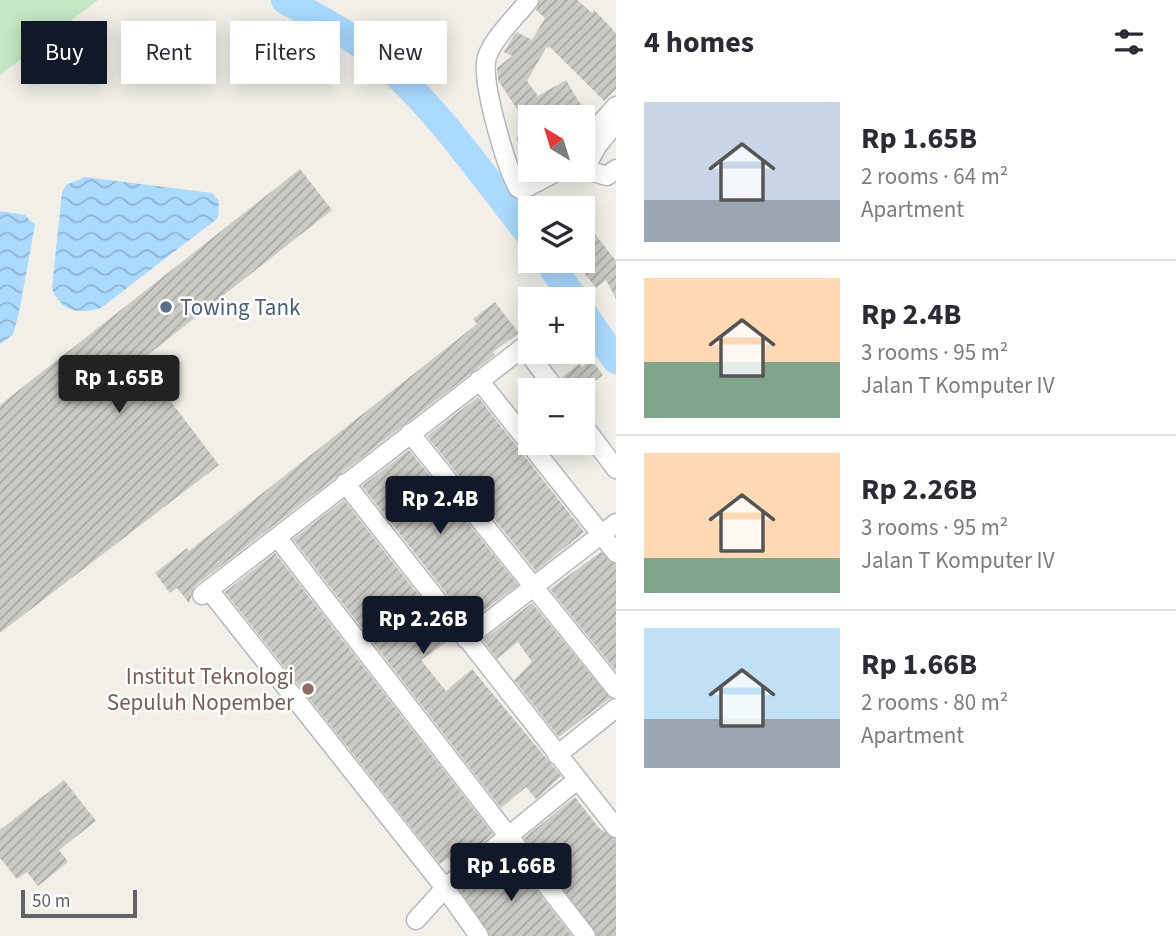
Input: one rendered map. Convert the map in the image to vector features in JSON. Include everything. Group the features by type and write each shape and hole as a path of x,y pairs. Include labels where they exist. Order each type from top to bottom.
{"street":[{"path":"529,0 487,58 489,89 499,138 518,188 522,190 537,182"},
{"path":"595,130 616,106"},
{"path":"595,150 616,124"},
{"path":"595,172 607,176 616,169"},
{"path":"479,936 445,888 206,593 518,351"},
{"path":"479,380 609,528 616,553"},
{"path":"411,433 616,689"},
{"path":"595,441 616,469"},
{"path":"345,483 557,755 578,780 610,807 616,828"},
{"path":"466,639 609,528"},
{"path":"277,537 586,936"},
{"path":"557,755 616,708"},
{"path":"416,920 445,888 578,780"}],"green space":[{"path":"0,0 98,0 71,21 21,21 21,59 0,75"}],"water":[{"path":"85,177 212,193 219,201 218,218 101,308 85,311 71,309 60,302 52,288 62,193 66,185"},
{"path":"0,211 25,215 35,225 13,335 0,344"}],"building":[{"path":"540,0 577,0 592,13 594,10 616,33 616,89 604,101 550,47 546,48 527,81 538,96 566,80 581,105 518,105 518,111 498,80 497,68 512,56 504,52 517,32 532,40 545,18 536,10"},
{"path":"300,169 332,210 140,361 219,465 0,633 0,405"},
{"path":"595,234 616,261 616,299 606,280 596,288 584,273 595,273"},
{"path":"495,302 518,334 493,352 495,355 195,586 189,603 177,588 170,593 155,573 187,548 189,551 477,324 473,319"},
{"path":"579,364 582,367 595,364 603,375 595,381 595,378 561,378"},
{"path":"478,397 518,448 518,455 524,455 584,532 536,571 427,436"},
{"path":"409,450 518,585 469,622 362,486"},
{"path":"344,500 445,629 441,632 448,641 421,660 446,691 472,669 561,776 536,799 526,787 501,808 293,539"},
{"path":"601,552 616,564 616,671 550,589"},
{"path":"275,553 493,834 454,866 448,858 440,864 225,592"},
{"path":"532,603 610,698 559,737 514,680 532,662 518,642 497,659 483,640"},
{"path":"64,780 96,821 59,850 68,862 38,886 27,872 17,879 0,858 0,830"},
{"path":"575,797 599,828 616,839 616,936 597,936 524,838"},
{"path":"507,852 572,936 490,936 460,890"}],"waterway":[{"path":"285,0 358,43 401,79 440,121 518,220"},
{"path":"556,273 566,287"},
{"path":"595,330 616,360"}],"place":[{"name":"Towing Tank","path":"166,307"},
{"name":"Institut Teknologi Sepuluh Nopember","path":"308,689"}]}
